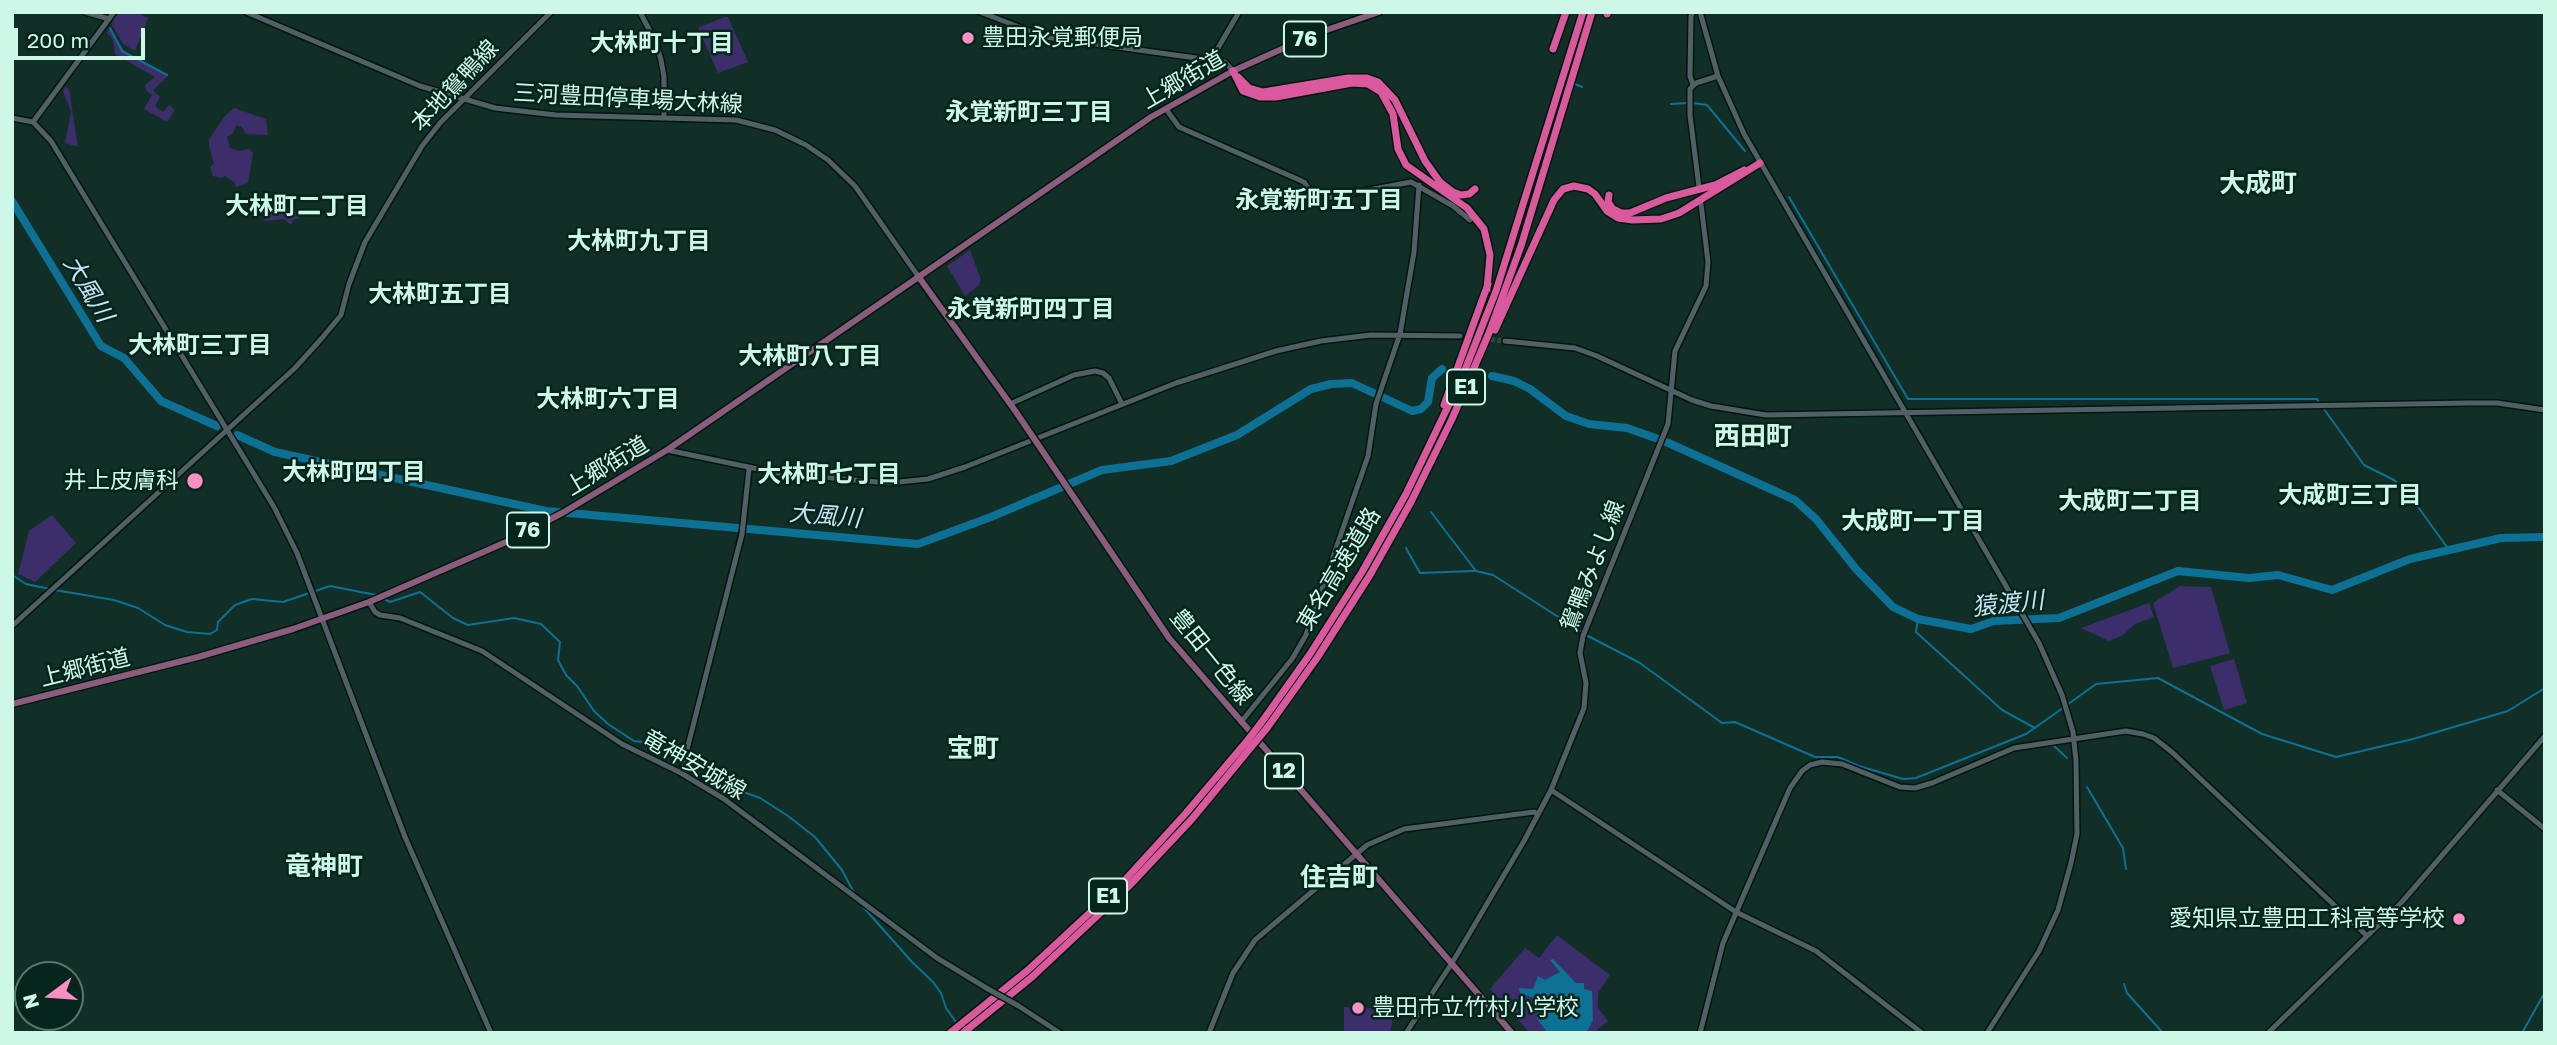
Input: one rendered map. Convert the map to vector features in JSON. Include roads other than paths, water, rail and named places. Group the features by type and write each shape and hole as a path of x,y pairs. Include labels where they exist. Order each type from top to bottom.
{"highway":[{"path":"1553,49 1566,12"},
{"name":"東名高速道路","path":"1264,725 1384,535 1463,375 1496,291 1583,12"},
{"name":"東名高速道路","path":"963,1033 1032,977 1128,887 1192,819 1317,658 1370,575 1411,502 1452,419 1489,333 1521,246 1592,12"},
{"path":"1233,71 1249,88 1263,92 1348,78 1373,80 1383,86 1395,100 1425,161 1440,182 1452,192 1461,195 1475,190"},
{"path":"1233,71 1241,89 1259,97 1352,83 1368,84 1381,92 1393,114 1398,149 1406,165 1472,213 1484,229 1490,255 1487,289"},
{"path":"1452,419 1560,192 1574,186 1588,189 1610,214 1622,219 1661,219 1679,213 1760,163"},
{"path":"1606,194 1610,206 1621,213 1634,212 1666,198 1716,185 1760,163"},
{"path":"1418,470 1459,368 1487,289 1496,252"},
{"name":"東名高速道路","path":"950,1033 1028,970 1124,881 1250,743"}],"main road":[{"name":"上郷街道","path":"12,704 198,657 322,620 513,538 575,505 667,450 1166,109 1233,71 1315,34 1379,12"},
{"name":"豊田一色線","path":"918,276 1016,412 1169,638 1512,1033"}],"street":[{"path":"85,12 109,19"},
{"path":"33,122 114,12"},
{"name":"三河豊田停車場大林線","path":"246,12 420,86 463,100 522,112 736,120 775,130 806,145 828,160 855,186 918,276"},
{"name":"本地鴛鴨線","path":"12,626 295,368 338,319 365,242 435,129 551,12"},
{"path":"640,12 656,43 661,60 664,76 664,116"},
{"path":"980,12 1045,37 1225,62 1233,71"},
{"path":"1211,60 1239,12"},
{"path":"1693,12 1690,76 1693,85 1690,103 1699,187"},
{"path":"1700,12 1718,76 1731,107 1760,163 2052,668 2074,738 2077,834 2058,910 2039,951 1987,1033"},
{"path":"1693,85 1718,76"},
{"path":"1166,109 1179,127 1304,182 1316,200 1407,183 1419,185 1470,220"},
{"path":"12,118 33,122 46,133 227,429 292,542 405,837 491,1033"},
{"path":"1241,722 1292,659 1306,635 1368,456 1376,404 1400,334 1414,251 1419,185"},
{"name":"鴛鴨みよし線","path":"1406,1033 1452,963 1538,814 1551,790 1584,708 1586,683 1580,653 1583,636 1668,424 1675,351 1706,286 1709,274 1701,204"},
{"path":"667,450 777,473 889,483 928,479 1206,372 1276,351 1321,341 1400,334 1460,337"},
{"path":"1505,341 1575,348 1711,406 1766,415 2468,402 2545,410"},
{"path":"1010,404 1074,375 1096,371 1109,378 1122,404"},
{"path":"681,773 742,534 750,469"},
{"name":"竜神安城線","path":"369,602 380,615 400,618 482,651 622,744 681,773 724,799 937,958 1060,1033"},
{"path":"1700,1033 1723,943 1794,779 1810,765 1832,761 1900,787 1915,788 2014,748 2126,731 2154,738 2367,936"},
{"path":"2268,1033 2401,902 2545,736"},
{"path":"1551,790 1736,912 1816,951 1922,1033"},
{"path":"2497,790 2545,829"},
{"path":"1209,1033 1233,973 1255,940 1376,840 1404,828 1534,812 1538,814"}],"water":[{"path":"1553,959 1576,983 1584,983 1584,989 1592,991 1593,1020 1584,1033 1548,1033 1537,1019 1536,999 1520,993 1519,988 1533,989 1538,976 1545,980 1560,972 1550,960"}],"waterway":[{"path":"110,28 122,51 167,75"},
{"path":"1575,84 1582,87"},
{"path":"1671,104 1687,103"},
{"path":"1693,103 1707,105 1745,151"},
{"path":"1789,197 1908,399 2317,399 2320,404"},
{"name":"大風川","path":"12,201 101,346 124,358 161,401 217,426"},
{"name":"大風川","path":"237,435 275,452 546,511 918,544 991,517 1102,470 1171,461 1237,435 1311,389 1352,383 1412,411 1421,409 1428,402 1432,378 1442,369"},
{"name":"猿渡川","path":"1492,376 1514,381 1530,389 1566,416 1589,424 1627,428 1664,441 1795,500 1816,519 1856,569 1893,607 1918,619 1971,629 1994,621 2059,618 2178,571 2249,578 2278,575 2332,590 2410,559 2501,538 2545,537"},
{"path":"2324,409 2364,465 2394,480 2416,504 2449,550"},
{"path":"1431,512 1476,571 1493,575 1588,636 1640,663 1722,723 1735,722 1815,757 1838,757 1903,779 1916,778 2026,734 2063,708"},
{"path":"1406,548 1420,573 1474,571"},
{"path":"12,575 26,584 50,589"},
{"path":"55,590 114,600 138,608 165,625 187,632 210,634 217,630 218,622 235,605 252,599 283,602 330,586 376,595"},
{"path":"384,599 390,602 420,592 453,618 468,625 514,618 541,624 560,642 558,660 566,675 594,711 608,724 634,741 668,745 684,753 705,767 719,783 760,798 788,816 815,837 842,870 855,895"},
{"path":"1918,619 1916,632 2002,710 2035,728"},
{"path":"2067,705 2096,684 2158,678 2262,734 2336,757 2413,739 2508,711 2545,688"},
{"path":"2053,745 2067,758"},
{"path":"2087,787 2123,848 2126,869"},
{"path":"857,900 933,982 958,1025"},
{"path":"2124,984 2127,993 2163,1033"},
{"path":"2522,1033 2545,992"}],"tunnel":[{"path":"1460,336 1505,341"}],"place":[{"name":"豊田永覚郵便局","path":"968,38"},
{"name":"井上皮膚科","path":"195,481"},
{"name":"愛知県立豊田工科高等学校","path":"2459,919"},
{"name":"豊田市立竹村小学校","path":"1358,1008"}],"district":[{"name":"大林町十丁目","path":"662,43"},
{"name":"永覚新町三丁目","path":"1029,112"},
{"name":"大成町","path":"2258,184"},
{"name":"永覚新町五丁目","path":"1319,200"},
{"name":"大林町二丁目","path":"297,206"},
{"name":"大林町九丁目","path":"639,241"},
{"name":"大林町五丁目","path":"440,294"},
{"name":"永覚新町四丁目","path":"1031,309"},
{"name":"大林町三丁目","path":"200,345"},
{"name":"大林町八丁目","path":"810,356"},
{"name":"大林町六丁目","path":"608,399"},
{"name":"西田町","path":"1753,437"},
{"name":"大林町四丁目","path":"354,472"},
{"name":"大林町七丁目","path":"829,474"},
{"name":"大成町三丁目","path":"2350,495"},
{"name":"大成町二丁目","path":"2130,501"},
{"name":"大成町一丁目","path":"1913,521"},
{"name":"宝町","path":"973,749"},
{"name":"竜神町","path":"324,867"},
{"name":"住吉町","path":"1339,878"}]}
